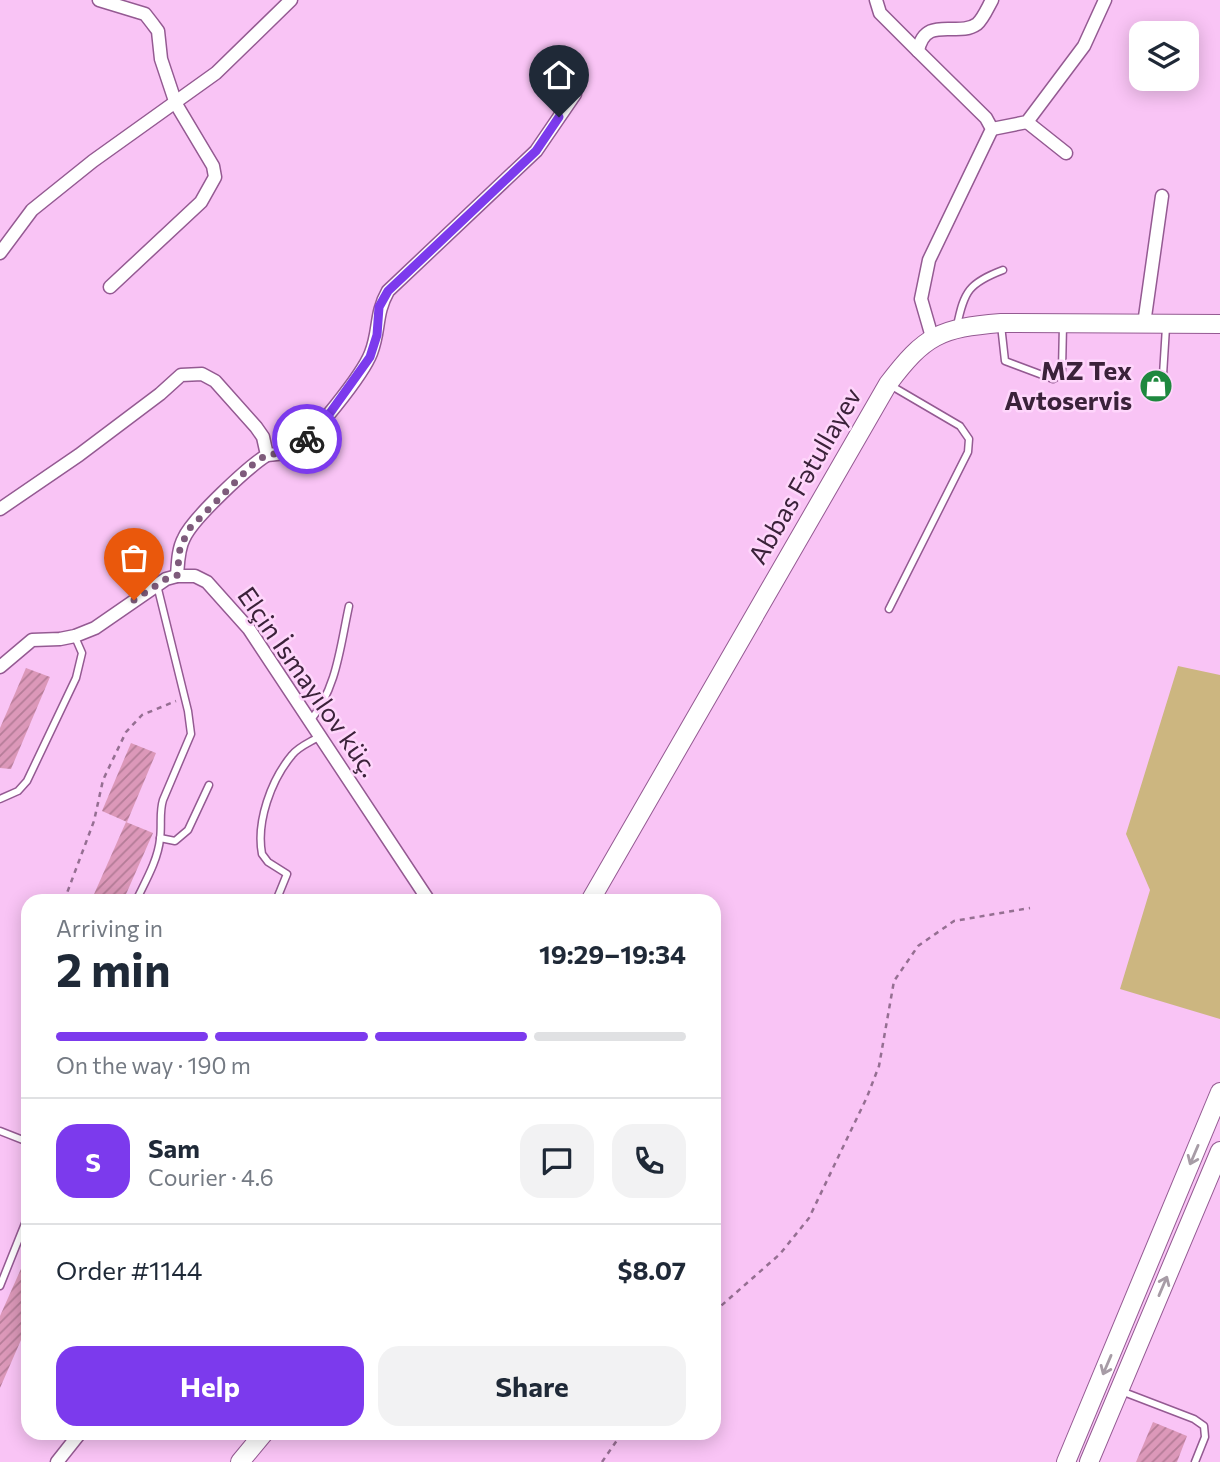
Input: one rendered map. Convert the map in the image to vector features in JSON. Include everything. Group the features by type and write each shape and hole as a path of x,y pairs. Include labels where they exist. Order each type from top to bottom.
{"main road":[{"name":"Abbas Fətullayev","path":"594,894 888,384 918,347 932,337 956,328 1001,323 1220,324"},
{"path":"1066,1462 1220,1092"},
{"path":"1089,1462 1220,1151"},
{"path":"240,1462 258,1440"}],"street":[{"path":"99,0 145,14 158,31 161,59 176,104 213,166 215,177 201,202 110,287"},
{"path":"0,253 32,211 93,161 216,73 290,0"},
{"path":"876,0 880,13 986,118 992,129"},
{"path":"918,51 920,41 926,33 944,27 967,27 978,23 992,0"},
{"path":"992,129 1027,122 1084,46 1105,0"},
{"path":"0,667 32,640 60,639 94,628 157,584 177,576 180,548 189,529 251,466 267,454 292,451 325,420 370,357 377,335 379,307 388,291 536,151 575,94"},
{"path":"1027,122 1066,153"},
{"path":"932,337 921,299 929,260 992,129"},
{"path":"1144,324 1161,196"},
{"path":"0,509 89,448 181,375 202,374 215,381 257,427 263,437 267,454"},
{"name":"Elçin İsmayılov küç.","path":"177,576 195,576 207,582 249,629 424,894"},
{"path":"57,1462 74,1440"}],"lane":[{"path":"956,328 966,293 978,280 1003,270"},
{"path":"1001,323 1005,361 1053,379 1060,375 1062,370 1063,323"},
{"path":"1162,391 1166,324"},
{"path":"888,384 960,426 969,439 968,452 889,609"},
{"path":"139,894 157,853 160,809 191,734 185,697 157,584"},
{"path":"310,721 323,705 333,683 349,606"},
{"path":"0,799 18,791 27,780 76,678 82,653 75,636"},
{"path":"279,894 287,874 262,855 264,809 272,786 292,755 320,736"},
{"path":"160,838 175,841 183,835 209,785"},
{"path":"0,1131 21,1139"},
{"path":"0,1286 21,1234"},
{"path":"1120,1390 1194,1419 1204,1426 1205,1437 1196,1462"}],"path":[{"path":"67,894 93,821 103,780 126,732 142,715 185,697"},
{"path":"721,1306 779,1254 809,1218 879,1066 894,981 918,946 954,920 1030,908"},
{"path":"602,1462 617,1440"}],"shaded area":[{"path":"1178,666 1220,675 1220,1019 1120,989 1150,890 1126,834"}],"building":[{"path":"26,668 50,677 11,769 0,768 0,728"},
{"path":"131,743 156,753 127,822 102,811"},
{"path":"126,822 153,833 126,894 94,894"},
{"path":"21,1269 21,1340 0,1388 0,1316"},
{"path":"1153,1422 1187,1436 1177,1462 1136,1462"}],"way so far":[{"path":"134,600 157,584 177,576 180,548 189,529 251,466 267,454 292,451 307,439"}],"place":[{"name":"MZ Tex Avtoservis","path":"1156,386"}],"route":[{"path":"307,439 325,420 370,357 377,335 379,307 388,291 536,151 559,117"}]}
